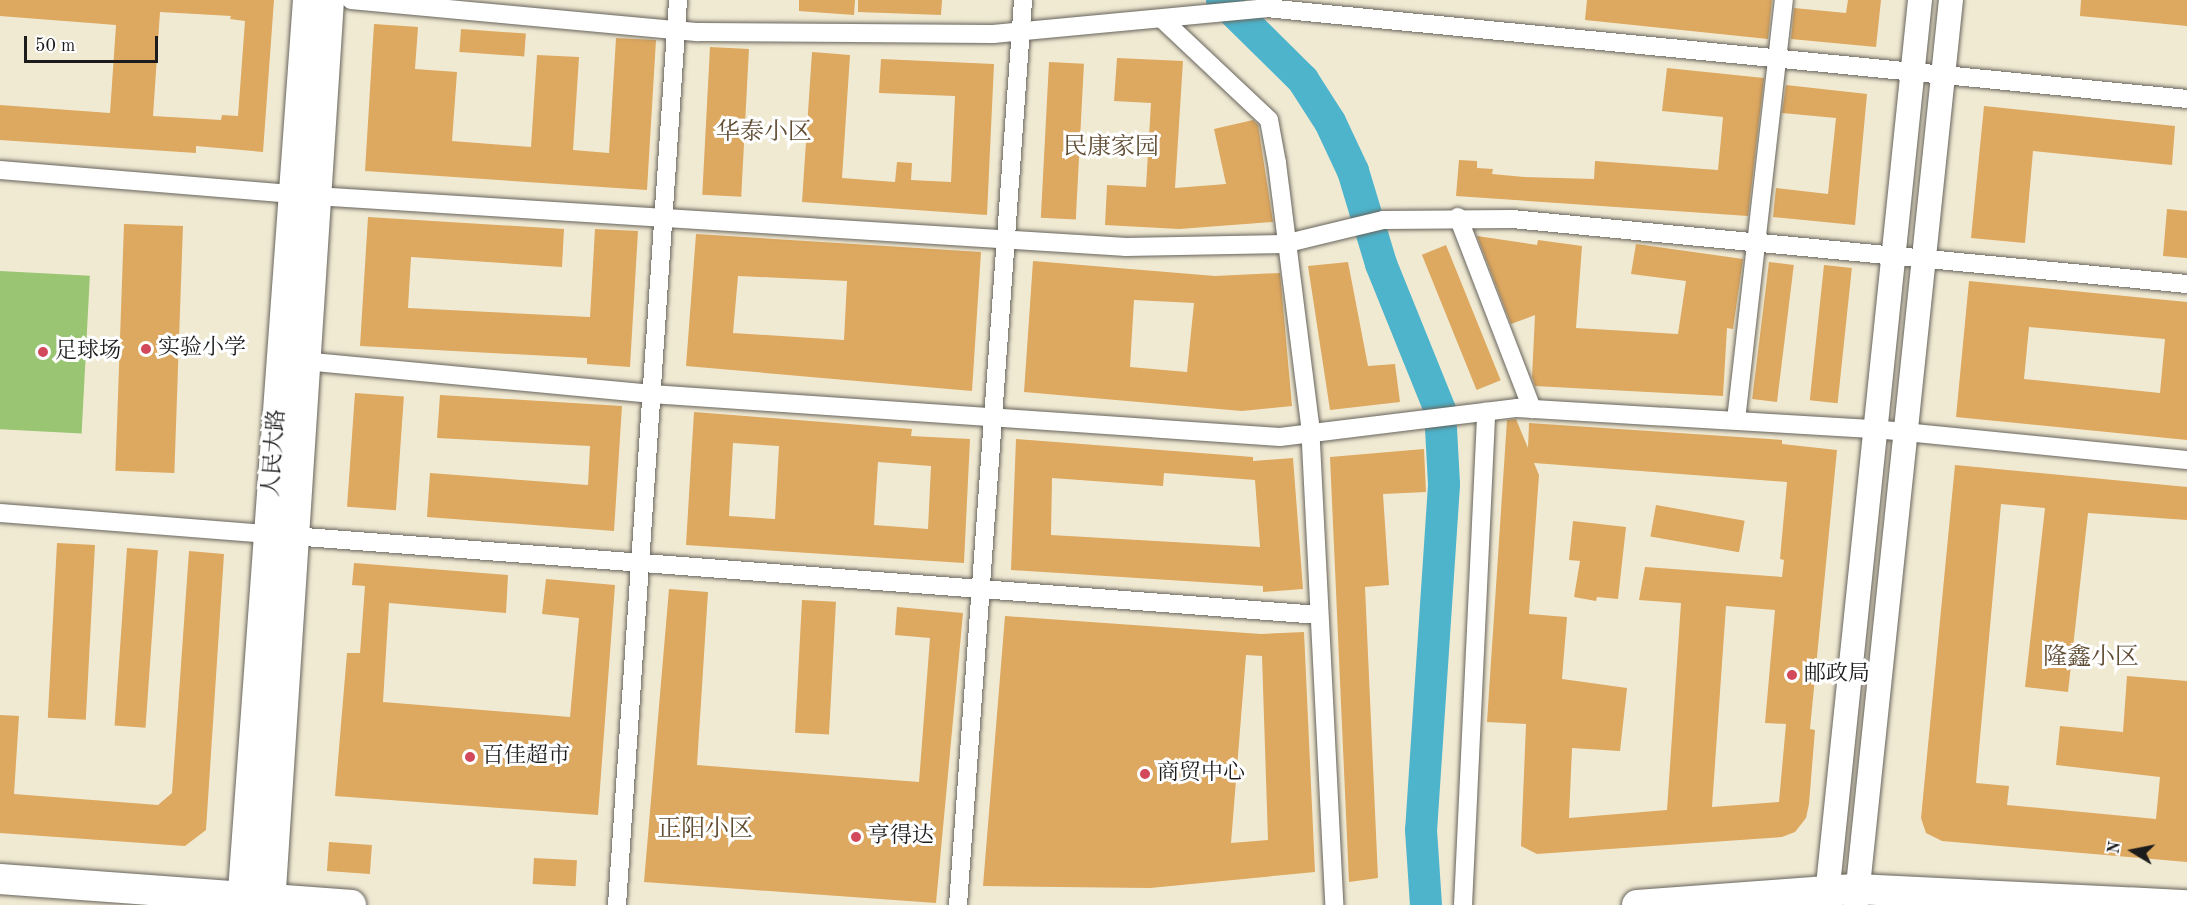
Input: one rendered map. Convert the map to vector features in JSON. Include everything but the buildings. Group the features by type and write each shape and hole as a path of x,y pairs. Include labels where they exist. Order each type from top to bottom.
{"main road":[{"name":"人民大路","path":"281,535 303,361 308,0"},
{"name":"人民大路","path":"256,901 305,194 329,0"},
{"path":"0,879 256,901 351,905"},
{"path":"1637,905 1857,897 2187,905"}],"street":[{"path":"351,0 676,30 1020,32 1266,8 2187,99"},
{"path":"617,905 678,0"},
{"path":"958,905 1023,0"},
{"path":"1736,420 1785,0"},
{"path":"1826,898 1920,0"},
{"path":"1857,897 1951,0"},
{"path":"1165,19 1269,120 1310,434 1334,905"},
{"path":"0,170 663,219 1005,242 1126,247 1286,243 1383,220 1458,217 1757,242 2187,284"},
{"path":"1458,217 1532,409"},
{"path":"303,361 651,394 1280,437 1483,412 1532,409 1875,429 2187,460"},
{"path":"1463,905 1483,412"},
{"path":"0,513 1319,615"}],"green space":[{"name":"足球场","path":"0,271 90,276 82,433 0,429"}],"waterway":[{"path":"1222,0 1303,80 1330,122 1353,171 1381,264 1440,410 1444,485 1421,830 1426,905"}],"place":[{"name":"实验小学","path":"146,349"},
{"name":"足球场","path":"43,352"},
{"name":"邮政局","path":"1792,675"},
{"name":"百佳超市","path":"470,757"},
{"name":"商贸中心","path":"1145,774"},
{"name":"亨得达","path":"856,837"}],"district":[{"name":"华泰小区","path":"764,134"},
{"name":"民康家园","path":"1111,149"},
{"name":"隆鑫小区","path":"2091,659"},
{"name":"正阳小区","path":"705,831"}]}
